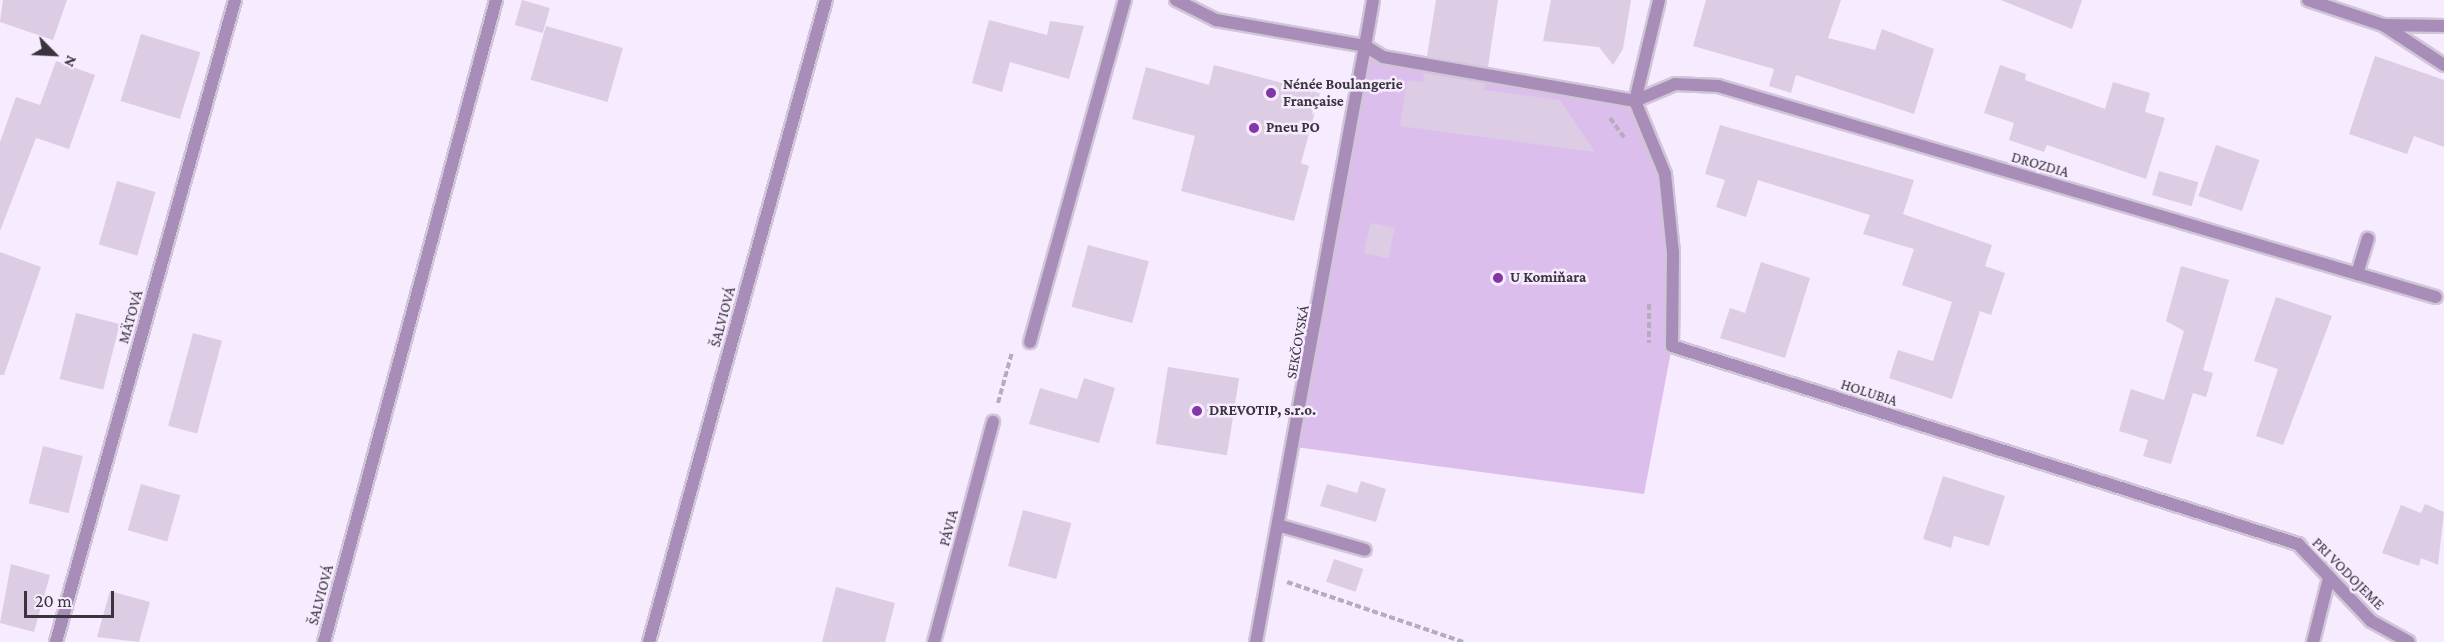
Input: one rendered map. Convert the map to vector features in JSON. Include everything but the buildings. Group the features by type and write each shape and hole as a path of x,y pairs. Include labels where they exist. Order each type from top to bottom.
{"street":[{"name":"MÄTOVÁ","path":"56,642 235,0"},
{"name":"ŠALVIOVÁ","path":"324,642 496,0"},
{"name":"ŠALVIOVÁ","path":"649,642 826,0"},
{"path":"1030,342 1125,0"},
{"path":"1176,0 1216,20 1365,46 1383,57 1635,101 1659,0"},
{"name":"SEKČOVSKÁ","path":"1256,642 1272,577 1373,0"},
{"path":"2308,0 2383,24 2444,26"},
{"path":"2383,24 2444,65"},
{"name":"DROZDIA","path":"1635,101 1675,84 1718,86 2436,297"},
{"name":"HOLUBIA","path":"1635,101 1665,174 1673,253 1672,346 2298,544"},
{"path":"2357,274 2367,239"},
{"name":"PÁVIA","path":"934,642 993,422"},
{"path":"1281,526 1365,550"},
{"name":"PRI VODOJEME","path":"2298,544 2371,621 2409,642"},
{"path":"2313,642 2329,578"}],"path":[{"path":"1272,577 1463,642"}],"shaded area":[{"name":"U Komiňara","path":"1365,46 1635,101 1665,174 1672,346 1644,494 1295,447"}],"place":[{"name":"Nénée Boulangerie Française","path":"1271,93"},
{"name":"Pneu PO","path":"1254,128"},
{"name":"U Komiňara","path":"1498,278"},
{"name":"DREVOTIP, s.r.o.","path":"1197,411"}]}
